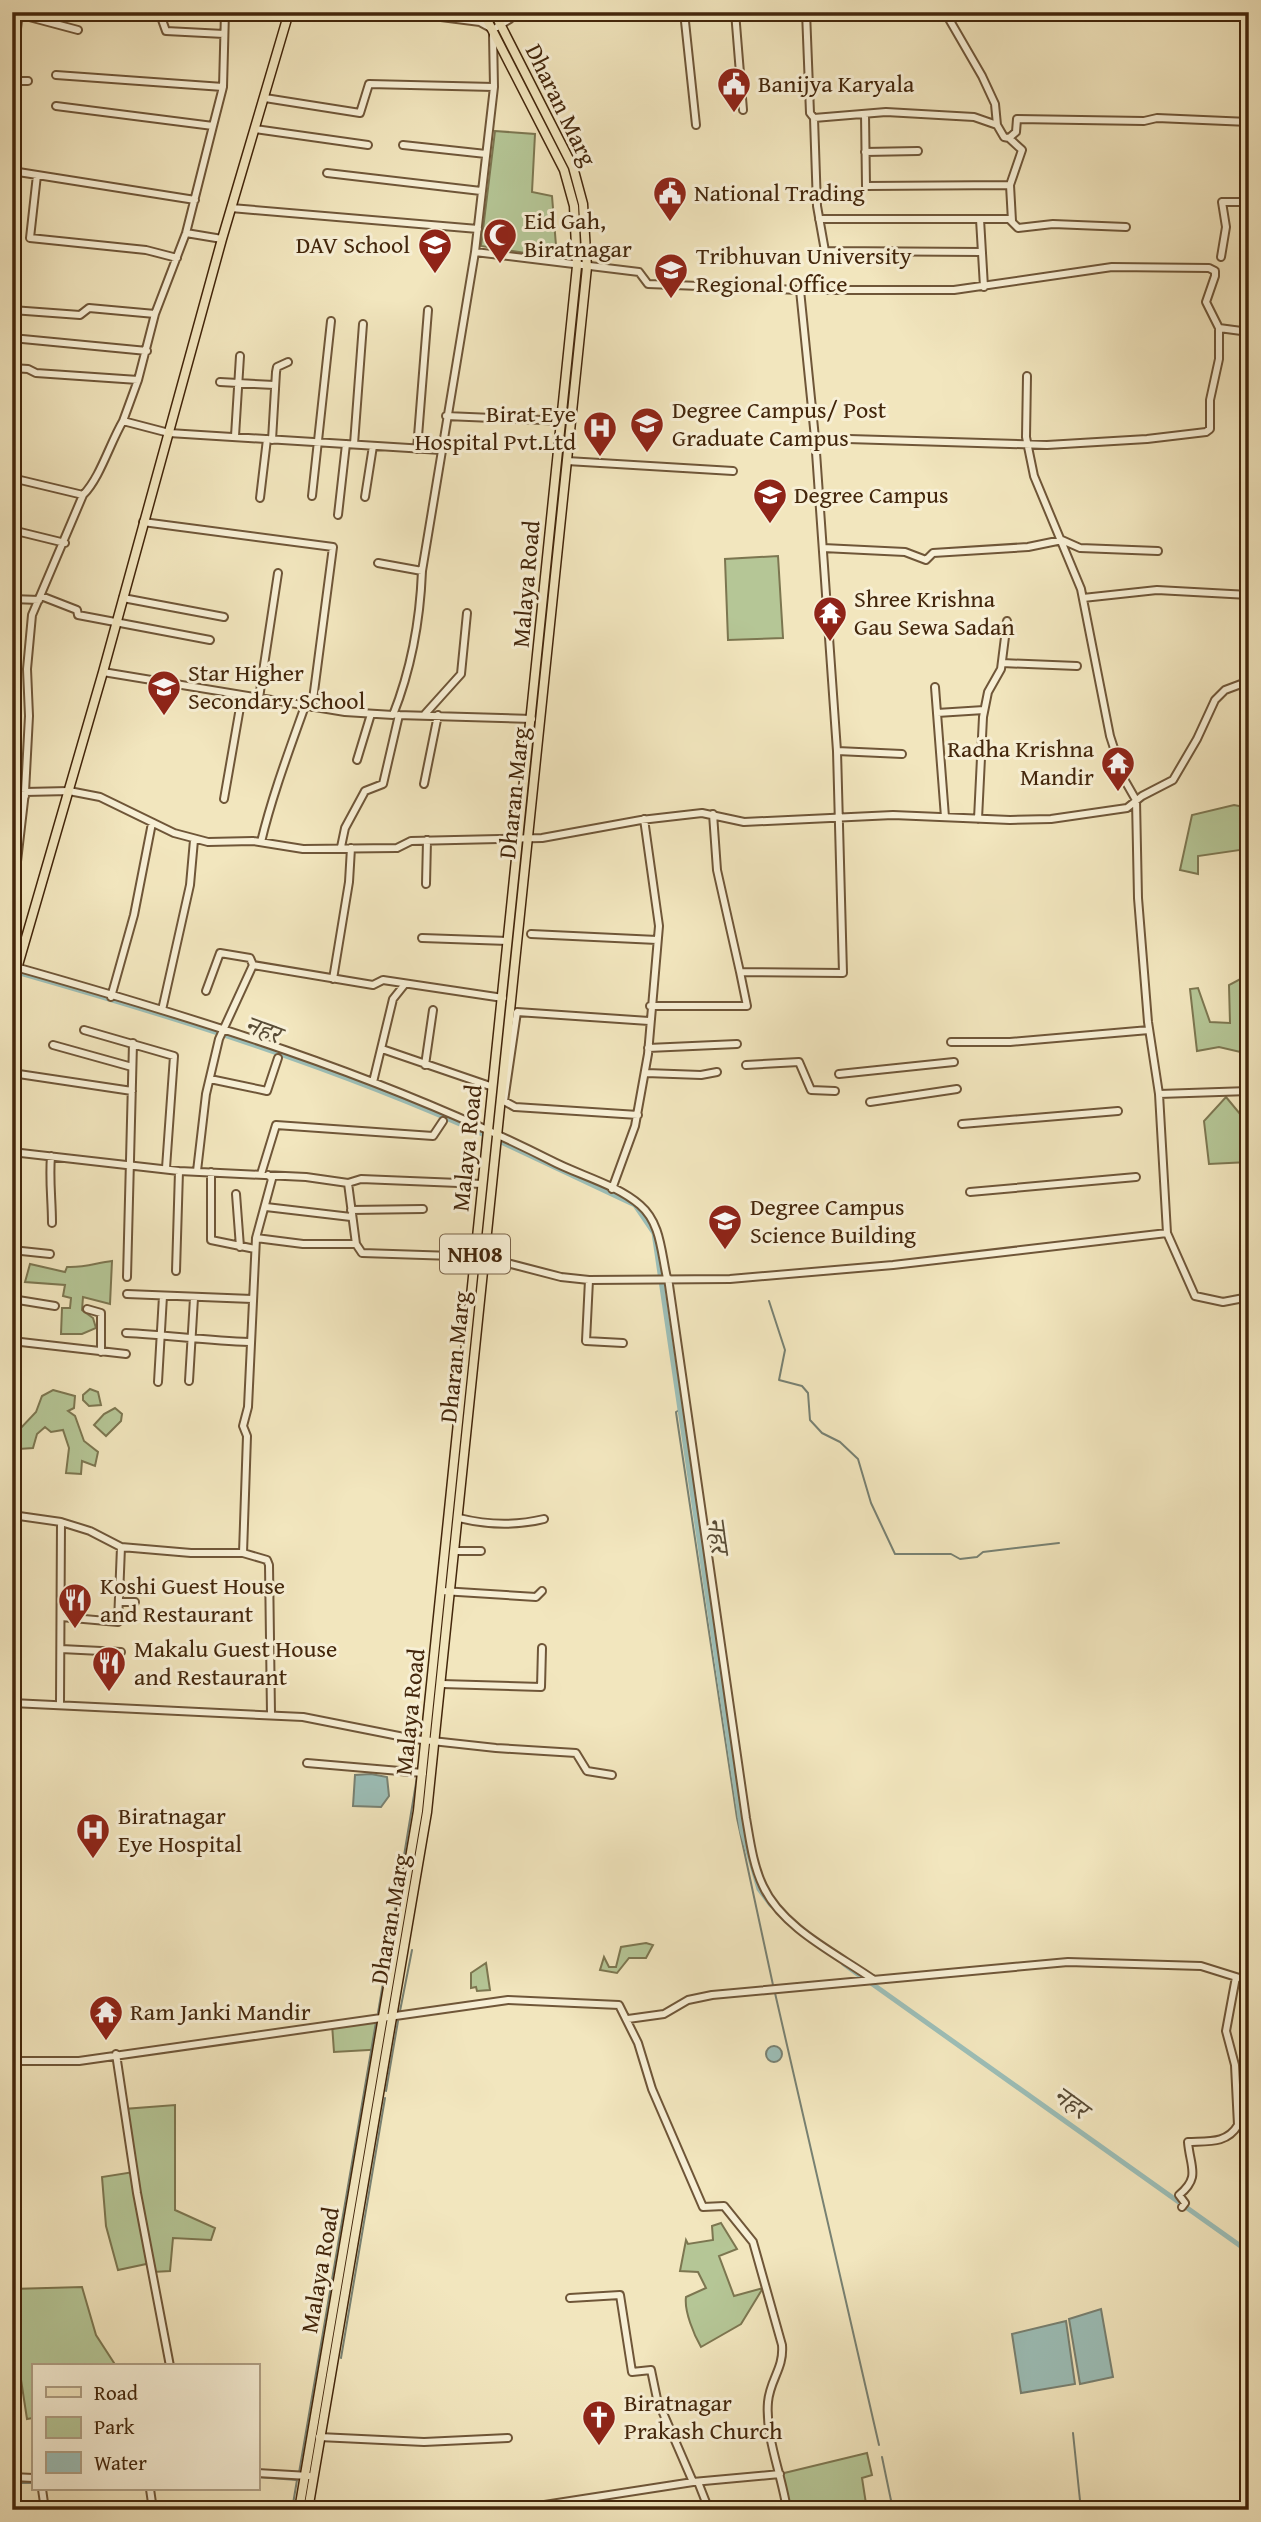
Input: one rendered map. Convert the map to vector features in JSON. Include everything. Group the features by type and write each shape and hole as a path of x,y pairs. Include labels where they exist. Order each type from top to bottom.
{"main road":[{"path":"12,986 15,967 103,672 222,239 289,12"},
{"name":"NH08","path":"483,12 496,27"},
{"name":"Dharan Marg","path":"308,2510 442,1684 447,1591 456,1550 479,1257 497,1134 506,999 567,461 566,421 582,266 583,204 573,167 496,27 494,12"},
{"name":"Malaya Road","path":"420,1828 423,1773 431,1740 447,1591 479,1257 488,1130 506,999 508,941 523,838 532,719 539,700 566,421"},
{"name":"Malaya Road","path":"299,2510 366,2146"}],"street":[{"path":"12,902 15,856 25,794 29,716 27,669 32,615 65,543 83,495 93,485 107,449 123,421 147,351 155,314 186,233 223,87 225,12"},
{"path":"402,12 480,22 496,27 510,19 512,12"},
{"path":"684,12 696,125"},
{"path":"735,12 743,110"},
{"path":"806,12 810,113 814,118 819,219 825,251 982,252"},
{"path":"949,12 949,19 995,104 997,125 1004,138 1009,138 1022,150 1010,185 1012,221 1018,228 1053,224 1126,227"},
{"path":"28,81 13,81 19,13 78,30"},
{"path":"137,14 161,18 166,31 224,34"},
{"path":"341,847 345,828 365,791 383,783 396,715 410,673 421,612 422,571 475,252 494,87 496,27"},
{"path":"56,75 223,87"},
{"path":"265,98 360,113 369,84 494,87"},
{"path":"55,106 213,126"},
{"path":"814,118 864,114 964,117 997,125"},
{"path":"864,114 866,186 1010,185"},
{"path":"1009,138 1016,132 1017,119 1144,121 1157,118 1249,122"},
{"path":"255,129 368,145"},
{"path":"403,145 486,154"},
{"path":"865,152 918,151"},
{"path":"12,171 195,200"},
{"path":"327,173 481,191"},
{"path":"37,175 30,237 146,250 177,258"},
{"path":"1221,257 1226,227 1222,202 1249,202"},
{"path":"231,208 478,229"},
{"path":"819,219 1012,221"},
{"path":"980,219 984,287"},
{"path":"186,233 222,239"},
{"path":"475,252 639,272 648,284 800,290 954,290 1112,267 1209,268 1215,271 1216,276 1206,302 1219,328 1219,359 1210,400 1210,429 1206,432 1047,445 815,439"},
{"path":"740,972 843,973 837,751 815,439 800,290"},
{"path":"12,310 79,315 89,308 155,314"},
{"path":"417,449 428,310"},
{"path":"312,496 331,321"},
{"path":"338,515 350,444 363,324"},
{"path":"1219,328 1249,332"},
{"path":"12,338 147,351"},
{"path":"235,436 240,356"},
{"path":"260,498 270,439 277,367 288,362"},
{"path":"12,368 29,369 36,373 138,380"},
{"path":"1027,376 1027,443 1034,476 1062,540 1083,598 1110,736 1124,779 1136,800 1138,898 1149,1030 1159,1094 1167,1233 1195,1296 1223,1302 1249,1297"},
{"path":"220,382 274,385"},
{"path":"446,416 566,421"},
{"path":"123,421 169,433 441,450"},
{"path":"365,497 373,446"},
{"path":"567,461 733,471"},
{"path":"12,478 83,495"},
{"path":"143,522 332,547 308,706 281,780 271,798 261,842"},
{"path":"12,530 65,543"},
{"path":"822,548 905,552 926,560 933,553 1028,547 1062,540 1080,548 1158,551"},
{"path":"378,563 422,571"},
{"path":"258,698 278,573"},
{"path":"1083,598 1157,590 1249,595"},
{"path":"12,599 40,598 77,610 79,615 210,640"},
{"path":"123,598 224,617"},
{"path":"425,714 461,674 467,613"},
{"path":"978,819 985,710 988,692 999,677 1007,621"},
{"path":"1002,663 1077,666"},
{"path":"103,672 242,696 370,714 532,719"},
{"path":"12,795 69,790 100,797 194,840 261,842 303,849 397,848 411,841 523,838 645,819 713,814 744,822 840,816 1051,819 1127,808 1136,800 1173,780 1197,739 1215,700 1225,690 1249,681"},
{"path":"935,687 945,817"},
{"path":"224,799 242,696"},
{"path":"937,713 985,710"},
{"path":"357,760 370,714"},
{"path":"424,784 438,715"},
{"path":"837,751 902,754"},
{"path":"650,1006 747,1006 717,870 713,814"},
{"path":"612,1188 638,1115 649,1048 650,1006 659,926 645,819"},
{"path":"111,997 134,915 152,823"},
{"path":"162,1010 190,885 194,840"},
{"path":"426,884 427,840"},
{"path":"333,979 349,882 351,848"},
{"path":"531,934 657,940"},
{"path":"422,938 508,941"},
{"path":"197,1171 210,1079 219,1040 253,965 250,958 220,953 206,991"},
{"path":"253,965 373,985 383,981 506,999"},
{"path":"15,967 223,1029 373,1082 488,1130 612,1188 639,1205 656,1223 746,1818 758,1874 767,1894 786,1916 874,1980"},
{"path":"373,1082 393,999 405,984"},
{"path":"425,1065 433,1010"},
{"path":"638,1115 515,1107 504,1101 517,1012 649,1021"},
{"path":"84,1030 174,1056 166,1168"},
{"path":"951,1042 1010,1042 1149,1030"},
{"path":"127,1277 132,1043"},
{"path":"649,1048 737,1044"},
{"path":"53,1045 132,1067"},
{"path":"382,1049 493,1087"},
{"path":"210,1079 267,1091 278,1058"},
{"path":"746,1065 799,1062 811,1090 835,1091"},
{"path":"839,1074 902,1070 954,1062"},
{"path":"646,1073 717,1072"},
{"path":"12,1073 132,1091"},
{"path":"870,1102 957,1089"},
{"path":"1159,1094 1249,1091"},
{"path":"962,1124 1118,1111"},
{"path":"264,1174 276,1125 433,1136 443,1121"},
{"path":"12,1152 179,1171 264,1174 348,1183 361,1179 483,1184"},
{"path":"51,1156 48,1186 52,1193 52,1223"},
{"path":"176,1271 179,1171"},
{"path":"211,1172 211,1240 255,1249"},
{"path":"243,1553 247,1436 243,1426 248,1407 255,1249 272,1179 264,1174"},
{"path":"971,1192 1136,1177"},
{"path":"348,1183 356,1244 362,1254 479,1257 561,1277 589,1280 730,1279 893,1265 1167,1233"},
{"path":"236,1194 240,1247"},
{"path":"265,1208 351,1214 423,1209"},
{"path":"256,1238 303,1244 356,1244"},
{"path":"12,1250 50,1254"},
{"path":"589,1280 586,1341 623,1343"},
{"path":"127,1294 252,1299"},
{"path":"158,1382 163,1296"},
{"path":"190,1381 194,1298"},
{"path":"12,1299 55,1306"},
{"path":"87,1309 101,1312 101,1352"},
{"path":"126,1333 160,1335 192,1341 249,1342"},
{"path":"12,1341 126,1354"},
{"path":"12,1515 61,1522 90,1531 121,1547 191,1553 243,1553 267,1560 271,1714"},
{"path":"459,1518 481,1523 525,1523 544,1519"},
{"path":"60,1705 61,1522"},
{"path":"61,1617 118,1622 121,1547"},
{"path":"456,1550 481,1551"},
{"path":"447,1591 536,1597 542,1591"},
{"path":"119,1602 135,1602"},
{"path":"442,1684 541,1687 542,1648"},
{"path":"61,1649 121,1652"},
{"path":"12,1703 271,1714 327,1720 431,1740 496,1748 576,1753 587,1771 612,1775"},
{"path":"307,1763 423,1773"},
{"path":"628,2019 664,2014 688,2000 712,1995 1068,1962 1201,1966 1249,1980"},
{"path":"1184,2205 1178,2195 1192,2184 1188,2142 1219,2141 1234,2133 1238,2126 1235,2065 1227,2045 1226,2031 1236,1977"},
{"path":"12,2061 79,2061 508,2000 615,2003 628,2019 652,2089 703,2207 724,2206 753,2242 782,2345 783,2361 771,2385 768,2404 787,2510"},
{"path":"116,2054 137,2193 170,2364"},
{"path":"570,2298 620,2295 632,2372 651,2370 657,2399 709,2510"},
{"path":"319,2437 424,2442 508,2438"},
{"path":"259,2473 314,2476"},
{"path":"462,2510 612,2497 695,2482 780,2474"},
{"path":"12,2477 32,2478"},
{"path":"41,2490 45,2510"},
{"path":"150,2490 152,2510"}],"green space":[{"path":"495,131 535,134 532,192 552,196 557,258 481,246"},
{"path":"778,556 783,638 728,640 725,559"},
{"path":"1234,805 1249,808 1247,849 1198,856 1198,874 1180,870 1192,815"},
{"path":"1246,976 1249,979 1249,1054 1219,1047 1197,1051 1190,989 1198,988 1210,1022 1230,1023 1229,985"},
{"path":"1226,1097 1240,1114 1249,1113 1249,1162 1209,1164 1204,1121"},
{"path":"112,1261 110,1304 83,1297 82,1310 93,1318 96,1328 82,1334 61,1334 62,1308 70,1308 71,1298 63,1296 65,1285 25,1282 30,1264 65,1272 67,1267"},
{"path":"90,1389 98,1392 101,1405 89,1406 83,1400 83,1395"},
{"path":"53,1390 75,1396 74,1408 68,1411 75,1416 84,1441 98,1452 95,1466 82,1461 81,1474 66,1473 69,1448 63,1430 51,1432 45,1427 37,1434 33,1448 19,1449 17,1432 36,1412 42,1396"},
{"path":"115,1408 122,1414 121,1421 106,1436 94,1425 104,1414"},
{"path":"646,1943 653,1945 646,1958 629,1958 617,1973 600,1970 604,1957 609,1967 616,1967 621,1947"},
{"path":"486,1963 490,1990 477,1991 476,1987 471,1988 471,1973"},
{"path":"392,2016 386,2049 334,2052 332,2024"},
{"path":"175,2105 175,2210 215,2228 211,2240 173,2238 170,2271 153,2272 151,2263 118,2270 106,2226 102,2177 134,2172 124,2109"},
{"path":"721,2223 737,2249 719,2256 734,2296 763,2288 741,2324 701,2347 688,2316 686,2297 706,2288 698,2272 680,2271 686,2240 688,2244 713,2240 712,2226"},
{"path":"82,2287 96,2335 115,2364 32,2364 32,2418 27,2419 12,2321 12,2289"},
{"path":"867,2453 872,2475 862,2478 867,2510 787,2510 780,2474"}],"water":[{"path":"355,1775 387,1777 389,1796 381,1807 353,1806"},
{"path":"774,2046 780,2048 780,2060 774,2062 768,2060 766,2054 768,2048"},
{"path":"1101,2309 1113,2377 1080,2384 1069,2319"},
{"path":"1066,2321 1075,2384 1021,2393 1012,2334"}],"waterway":[{"name":"नहर","path":"20,973 139,1008 315,1066 487,1136"},
{"path":"481,1161 483,1134"},
{"name":"नहर","path":"497,1140 635,1205 654,1233 742,1831 759,1889 771,1905"},
{"path":"769,1301 785,1350 779,1380 802,1386 808,1393 810,1420 822,1433 840,1442 858,1459 871,1503 895,1554 951,1554 960,1559 977,1557 983,1552 1059,1543"},
{"name":"नहर","path":"681,1409 676,1412 737,1818 773,1985"},
{"path":"447,1491 453,1437"},
{"path":"422,1731 439,1573"},
{"path":"418,1770 421,1748"},
{"path":"378,2013 417,1777"},
{"path":"400,2011 412,1950"},
{"name":"नहर","path":"844,1964 863,1978"},
{"name":"नहर","path":"871,1983 1249,2252"},
{"path":"775,1993 879,2445"},
{"path":"386,2091 398,2021"},
{"path":"299,2473 376,2022"},
{"path":"341,2358 385,2098"},
{"path":"1073,2433 1081,2510"},
{"path":"882,2457 893,2510"},
{"path":"259,2477 297,2480 292,2510"},
{"path":"12,2483 32,2483"}],"place":[{"name":"Banijya Karyala","path":"734,114"},
{"name":"National Trading","path":"670,223"},
{"name":"Eid Gah, Biratnagar","path":"500,265"},
{"name":"DAV School","path":"435,275"},
{"name":"Tribhuvan University Regional Office","path":"671,300"},
{"name":"Degree Campus/ Post Graduate Campus","path":"647,454"},
{"name":"Birat Eye Hospital Pvt.Ltd","path":"600,458"},
{"name":"Degree Campus","path":"770,525"},
{"name":"Shree Krishna Gau Sewa Sadan","path":"830,643"},
{"name":"Star Higher Secondary School","path":"164,717"},
{"name":"Radha Krishna Mandir","path":"1118,793"},
{"name":"Degree Campus Science Building","path":"725,1251"},
{"name":"Koshi Guest House and Restaurant","path":"75,1630"},
{"name":"Makalu Guest House and Restaurant","path":"109,1693"},
{"name":"Biratnagar Eye Hospital","path":"93,1860"},
{"name":"Ram Janki Mandir","path":"106,2042"},
{"name":"Biratnagar Prakash Church","path":"599,2447"}]}
